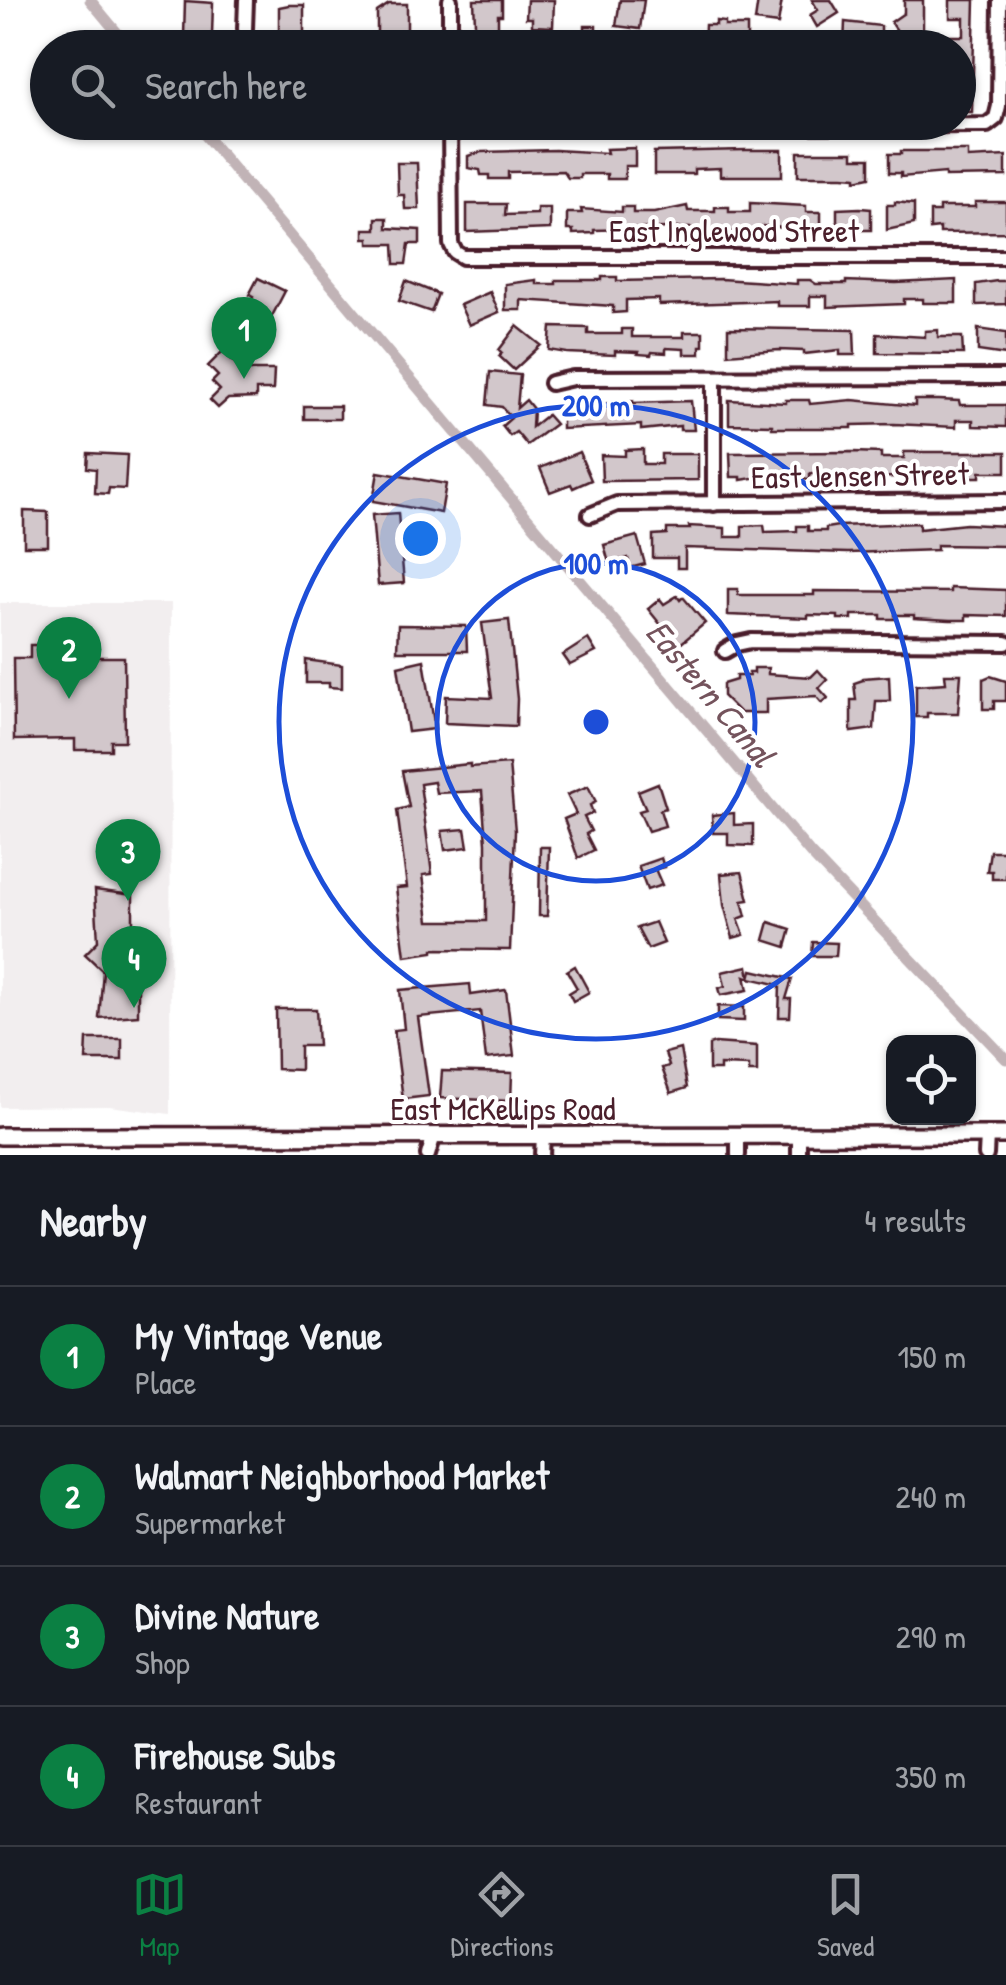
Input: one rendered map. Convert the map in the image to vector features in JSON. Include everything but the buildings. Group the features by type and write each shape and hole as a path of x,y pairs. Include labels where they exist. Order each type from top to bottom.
{"main road":[{"name":"East McKellips Road","path":"0,1136 1006,1135"}],"street":[{"path":"246,0 246,29"},
{"path":"450,0 450,30"},
{"path":"976,125 988,125 998,112 1000,0"},
{"name":"East Inglewood Street","path":"450,140 451,239 459,260 1006,257"},
{"path":"551,383 567,378 1006,377"},
{"path":"714,378 714,504"},
{"name":"East Jensen Street","path":"590,515 617,504 1006,501"},
{"path":"726,650 751,641 1006,644"},
{"path":"428,1155 434,1135"},
{"path":"434,1135 441,1155"},
{"path":"542,1155 543,1135"},
{"path":"738,1135 738,1155"},
{"path":"799,1135 799,1155"},
{"path":"986,1135 986,1155"}],"shaded area":[{"path":"0,603 171,603 170,1114 109,1106 0,1107"}],"waterway":[{"name":"Eastern Canal","path":"90,0 115,30"},
{"name":"Eastern Canal","path":"209,140 810,853 1006,1059"}],"place":[{"name":"My Vintage Venue","path":"244,379"},
{"name":"Walmart Neighborhood Market","path":"69,699"},
{"name":"Divine Nature","path":"128,901"},
{"name":"Firehouse Subs","path":"134,1008"}]}
